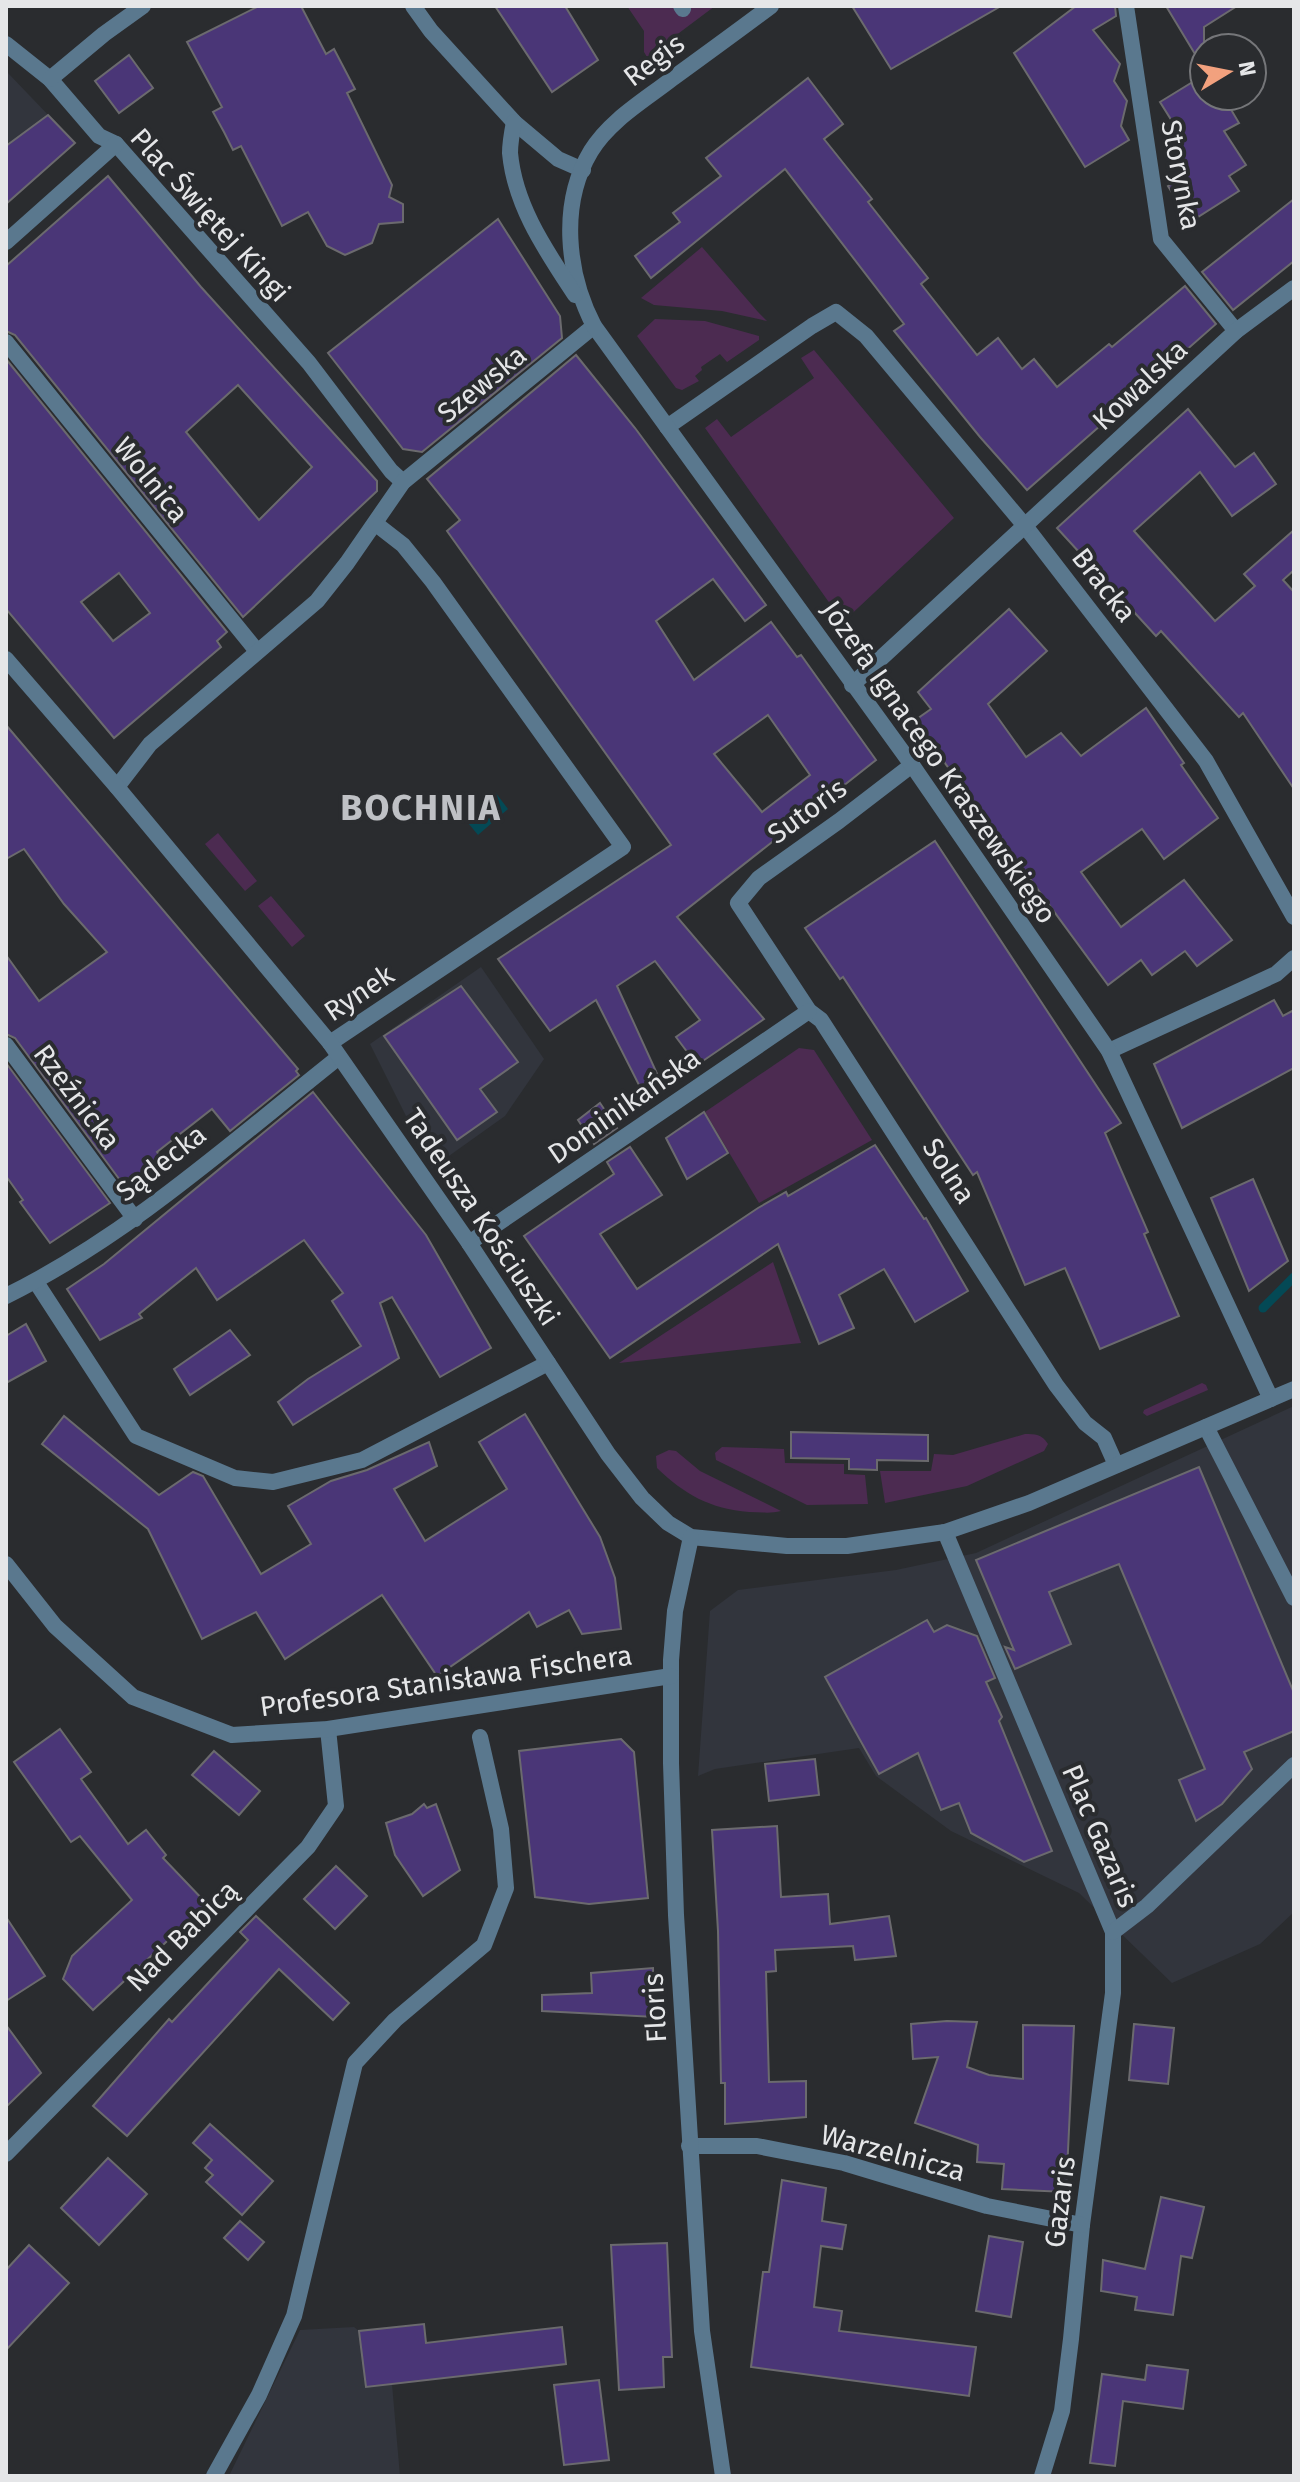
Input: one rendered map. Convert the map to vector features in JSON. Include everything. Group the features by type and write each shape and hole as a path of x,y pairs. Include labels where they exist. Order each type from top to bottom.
{"street":[{"path":"50,79 143,6"},
{"path":"413,6 431,31 514,122 558,159 583,170"},
{"name":"Regis","path":"583,170 592,150 619,119 771,6"},
{"name":"Storynka","path":"1126,6 1161,239 1236,331"},
{"name":"Plac Świętej Kingi","path":"6,44 50,79 99,136 116,144 309,363 391,471 403,482"},
{"path":"514,122 510,152 524,206 543,245 585,310"},
{"path":"6,242 116,144"},
{"name":"Józefa Ignacego Kraszewskiego","path":"583,170 571,211 570,253 585,310 912,765 1109,1051 1271,1399"},
{"name":"Kowalska","path":"852,685 1236,331 1294,288"},
{"name":"Bracka","path":"667,427 796,336 836,312 866,336 1025,526 1206,761 1294,917"},
{"name":"Szewska","path":"403,482 594,326"},
{"name":"Wolnica","path":"6,342 256,650"},
{"path":"117,787 150,744 256,650 317,601 376,524 403,482"},
{"name":"Rynek","path":"6,659 117,787 334,1050 623,847 433,582 403,545 376,524"},
{"name":"Sutoris","path":"738,903 759,878 912,765"},
{"name":"Solna","path":"738,903 809,1011 821,1020 1056,1385 1085,1423 1104,1438 1116,1465"},
{"path":"1109,1051 1276,974 1294,958"},
{"name":"Dominikańska","path":"469,1243 809,1011"},
{"name":"Rzeźnicka","path":"6,1045 135,1219"},
{"name":"Sądecka","path":"6,1296 36,1282 135,1219 334,1050"},
{"name":"Tadeusza Kościuszki","path":"334,1050 642,1498 668,1523 691,1537"},
{"path":"36,1282 136,1436 235,1478 273,1482 362,1460 548,1363"},
{"path":"691,1537 787,1546 847,1546 945,1532 1029,1503 1294,1389"},
{"path":"1206,1427 1294,1598"},
{"name":"Plac Gazaris","path":"945,1532 1113,1932 1147,1906 1294,1765"},
{"name":"Floris","path":"691,1537 675,1611 671,1676 676,1901 702,2331 723,2476"},
{"name":"Profesora Stanisława Fischera","path":"6,1564 55,1626 133,1697 232,1735 328,1729 671,1676"},
{"name":"Nad Babicą","path":"6,2154 308,1847 336,1806 328,1729"},
{"path":"214,2476 259,2395 294,2316 355,2063 395,2020 484,1945 506,1888 501,1829 480,1737"},
{"name":"Gazaris","path":"1042,2476 1062,2411 1082,2225 1113,1993 1113,1932"},
{"name":"Warzelnicza","path":"689,2146 757,2146 844,2163 987,2206 1082,2225"}],"shaded area":[{"path":"627,6 715,6 647,57 644,52 644,31"},
{"path":"6,71 75,143 6,204"},
{"path":"702,247 767,321 722,311 654,305 641,298"},
{"path":"655,319 705,321 759,336 759,340 727,362 720,354 701,367 702,370 695,376 699,381 682,390 676,388 637,336"},
{"path":"814,350 954,518 843,622 705,428 717,419 731,437 814,378 801,358"},
{"path":"218,833 257,881 245,891 205,844"},
{"path":"271,896 305,936 292,947 258,906"},
{"path":"481,967 544,1059 505,1116 432,1168 370,1044"},
{"path":"799,1048 814,1050 872,1140 759,1203 705,1112"},
{"path":"773,1262 801,1343 619,1363"},
{"path":"1202,1383 1208,1390 1147,1416 1143,1413 1144,1410"},
{"path":"1294,1406 1294,1912 1260,1944 1172,1983 1079,1893 951,1831 876,1776 859,1748 715,1769 698,1776 710,1611 738,1590 896,1570 976,1553"},
{"path":"1025,1434 1043,1438 1048,1444 1044,1451 967,1486 885,1503 880,1471 931,1471 934,1454 953,1455"},
{"path":"722,1447 784,1449 785,1463 844,1464 844,1474 865,1475 868,1504 807,1505 716,1460 715,1453"},
{"path":"669,1450 676,1451 700,1471 781,1511 735,1510 698,1499 657,1468 656,1456"},
{"path":"354,2327 359,2331 366,2387 392,2384 400,2476 229,2476 300,2330"}],"water":[{"path":"495,792 508,809 478,835 464,818"}],"building":[{"path":"259,6 301,6 326,54 334,49 355,89 347,93 392,185 389,197 403,204 403,222 379,224 372,243 345,255 327,246 308,212 282,226 241,146 233,150 213,112 222,107 187,42"},
{"path":"495,6 565,6 598,60 552,92"},
{"path":"852,6 1001,6 891,69"},
{"path":"1076,6 1115,6 1116,16 1093,30 1120,64 1114,81 1127,101 1121,126 1129,140 1085,167 1014,53"},
{"path":"1166,6 1237,6 1204,27 1204,32 1188,32 1188,42"},
{"path":"129,55 153,88 119,113 95,81"},
{"path":"808,78 843,124 824,139 872,199 868,202 928,278 921,284 977,355 998,338 1022,369 1034,359 1057,387 1109,344 1112,347 1185,286 1216,324 1027,490 894,331 904,324 785,169 651,278 635,256 680,222 673,213 721,176 706,158"},
{"path":"1188,85 1188,112 1232,112 1239,123 1224,131 1246,165 1229,176 1239,191 1190,222 1168,186 1185,176 1165,143 1180,134 1160,102"},
{"path":"48,115 75,143 6,204 6,146"},
{"path":"108,176 201,287 377,481 377,491 243,617 15,335 6,331 6,266","holes":["238,385 312,467 259,520 186,432"]},
{"path":"1294,199 1294,261 1233,310 1202,272"},
{"path":"498,219 560,316 562,338 422,452 403,449 328,353"},
{"path":"576,355 635,428 766,605 745,621 713,579 656,621 694,680 771,622 797,657 801,655 876,760 677,917 764,1019 697,1065 676,1037 700,1020 655,961 617,986 659,1078 640,1087 596,1000 550,1031 498,959 671,845 447,531 460,520 427,479","holes":["768,715 810,775 762,812 714,754"]},
{"path":"6,359 227,632 217,641 221,647 114,738 6,609","holes":["119,573 150,613 113,641 81,602"]},
{"path":"1188,409 1235,467 1254,453 1276,484 1232,516 1200,472 1134,531 1215,621 1255,586 1244,574 1294,530 1294,570 1283,580 1294,592 1294,789 1243,713 1239,717 1161,631 1156,636 1057,528"},
{"path":"1009,609 1047,651 988,704 1026,757 1061,733 1081,756 1146,708 1218,818 1164,859 1142,829 1081,872 1121,927 1184,880 1232,940 1197,966 1185,951 1152,975 1141,960 1108,985 914,721 931,709 918,692"},
{"path":"6,725 298,1069 299,1075 230,1131 212,1109 157,1152 167,1166 128,1191 15,1038 6,1034 6,955 39,1001 107,952 64,904 24,849 6,859"},
{"path":"935,841 1121,1123 1105,1133 1148,1232 1144,1234 1179,1316 1100,1349 1065,1268 1025,1285 977,1172 973,1175 843,977 840,979 805,928"},
{"path":"461,986 518,1062 480,1089 497,1112 457,1140 384,1036"},
{"path":"1274,1000 1283,1016 1294,1010 1294,1068 1182,1128 1154,1064"},
{"path":"6,1063 110,1203 50,1243 20,1202 23,1200 6,1176"},
{"path":"313,1092 426,1235 491,1348 440,1377 392,1297 380,1303 399,1358 293,1425 278,1402 361,1346 332,1301 343,1293 304,1240 217,1300 196,1268 139,1314 142,1318 100,1340 67,1289 104,1264"},
{"path":"600,1103 617,1128 594,1144 578,1120"},
{"path":"704,1112 728,1153 687,1179 666,1138"},
{"path":"875,1145 926,1218 968,1291 915,1322 884,1269 839,1295 854,1328 819,1344 778,1244 610,1358 524,1236 614,1174 607,1162 630,1147 662,1195 600,1234 637,1289 758,1208 786,1192 788,1196"},
{"path":"1253,1179 1288,1261 1249,1291 1211,1198"},
{"path":"26,1324 46,1361 6,1383 6,1336"},
{"path":"230,1330 250,1355 190,1395 174,1369"},
{"path":"525,1414 600,1537 615,1578 621,1629 582,1634 569,1610 537,1627 529,1612 437,1676 382,1595 285,1659 256,1612 202,1639 148,1529 42,1444 64,1416 159,1495 193,1472 203,1476 261,1574 311,1544 288,1506 331,1481 367,1470 429,1442 437,1466 394,1489 425,1541 507,1489 479,1442"},
{"path":"791,1432 928,1435 928,1461 877,1460 877,1470 849,1469 849,1459 791,1458"},
{"path":"1199,1467 1294,1693 1294,1731 1244,1752 1252,1769 1222,1804 1196,1821 1179,1780 1205,1769 1119,1564 1049,1592 1071,1644 1015,1669 1005,1647 1014,1650 976,1560"},
{"path":"927,1620 934,1632 947,1625 977,1636 995,1678 986,1682 1002,1717 999,1721 1052,1851 1024,1862 971,1833 959,1803 941,1810 918,1753 879,1774 825,1677"},
{"path":"60,1729 91,1772 81,1779 128,1844 146,1830 166,1855 163,1858 207,1904 93,2010 63,1979 72,1956 132,1900 80,1836 71,1842 14,1762"},
{"path":"621,1739 634,1752 648,1898 589,1904 535,1897 519,1751"},
{"path":"214,1751 260,1791 239,1815 192,1775"},
{"path":"815,1759 819,1795 769,1801 765,1764"},
{"path":"424,1804 427,1808 436,1804 460,1870 423,1896 395,1855 386,1823 412,1814"},
{"path":"777,1826 781,1897 828,1894 830,1924 889,1916 896,1956 855,1960 853,1946 775,1950 776,1971 766,1972 769,2082 806,2081 806,2117 725,2124 712,1830"},
{"path":"336,1866 367,1896 335,1929 304,1899"},
{"path":"256,1916 349,2003 333,2020 279,1969 127,2136 93,2106 169,2019 172,2022 248,1940 240,1932"},
{"path":"6,1917 45,1976 6,2001"},
{"path":"653,1968 655,2017 542,2011 542,1995 592,1993 591,1973"},
{"path":"977,2022 967,2067 989,2075 1023,2079 1023,2025 1074,2026 1066,2192 1002,2189 1004,2164 977,2162 978,2145 915,2123 938,2057 913,2059 911,2024"},
{"path":"1134,2024 1174,2028 1168,2084 1129,2080"},
{"path":"6,2025 41,2073 6,2107"},
{"path":"210,2124 273,2181 242,2215 206,2182 213,2175 205,2168 212,2160 193,2143"},
{"path":"108,2158 147,2194 99,2245 61,2208"},
{"path":"782,2180 826,2188 822,2221 846,2225 842,2249 821,2246 814,2307 842,2311 839,2331 976,2347 969,2396 751,2367 763,2272 769,2272"},
{"path":"1161,2197 1204,2207 1192,2258 1181,2256 1173,2315 1135,2310 1137,2297 1101,2291 1103,2260 1145,2269"},
{"path":"240,2221 264,2242 248,2260 224,2238"},
{"path":"989,2236 1023,2242 1011,2317 976,2311"},
{"path":"667,2243 672,2357 663,2357 664,2387 619,2390 611,2245"},
{"path":"29,2245 69,2283 6,2350 6,2270"},
{"path":"424,2324 426,2343 562,2327 566,2364 366,2387 359,2331"},
{"path":"1147,2365 1188,2370 1183,2409 1123,2401 1115,2466 1090,2463 1102,2374 1145,2380"},
{"path":"599,2380 609,2460 564,2465 554,2385"}],"waterway":[{"path":"1263,1308 1294,1277"}],"district":[{"name":"BOCHNIA","path":"421,808"}]}
